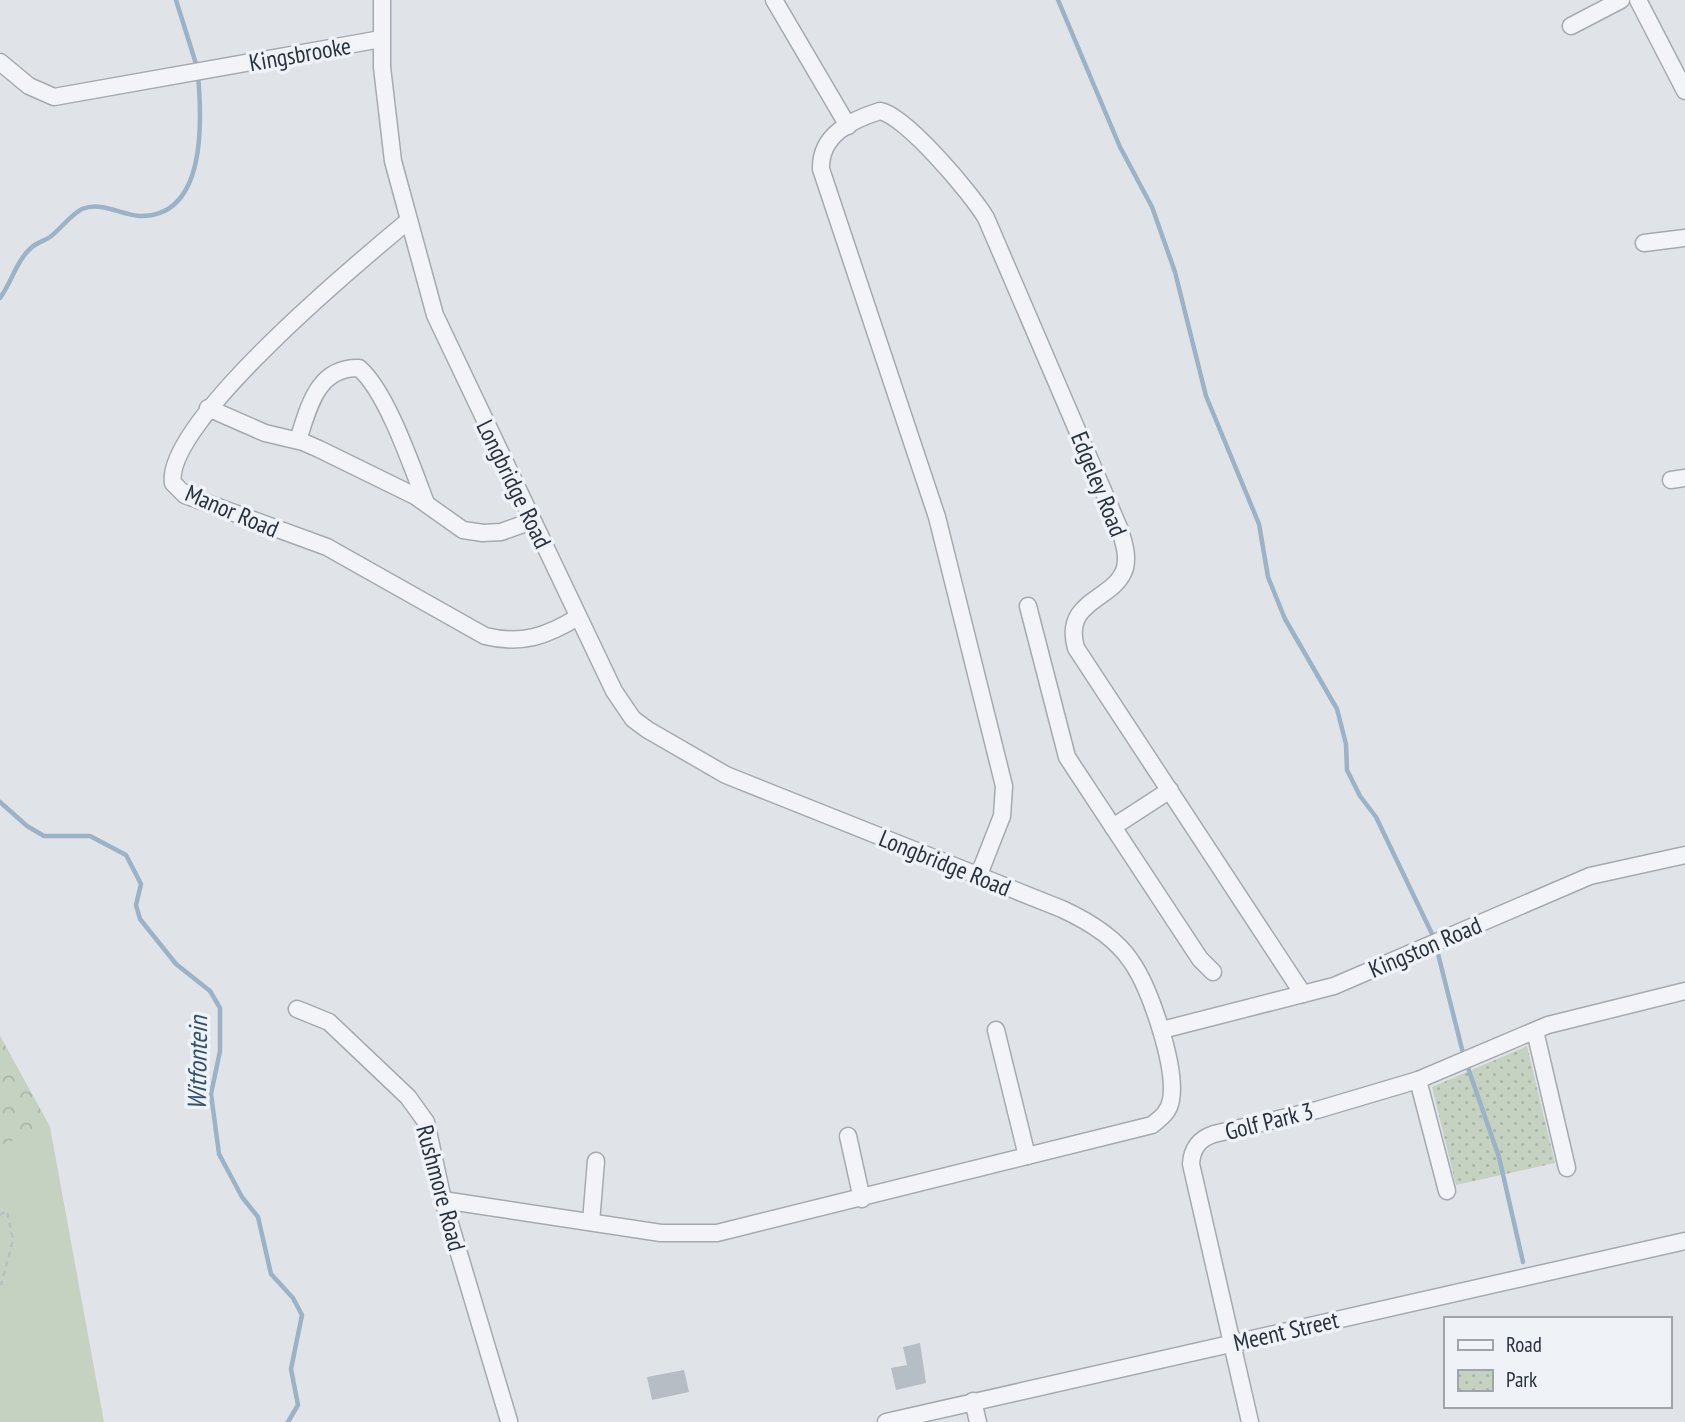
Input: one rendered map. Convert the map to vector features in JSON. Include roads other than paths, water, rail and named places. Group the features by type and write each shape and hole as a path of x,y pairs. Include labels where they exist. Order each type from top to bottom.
{"street":[{"name":"Longbridge Road","path":"382,0 381,39 388,133 408,221 445,339 614,691 633,719 726,775 1081,918 1111,939 1132,961 1162,1030 1171,1086 1171,1100 1162,1118 1135,1130 862,1199 701,1235 661,1233 443,1200"},
{"path":"774,0 848,126"},
{"path":"1571,26 1621,0"},
{"path":"1638,0 1685,90"},
{"name":"Kingsbrooke","path":"0,62 29,86 54,97 381,39"},
{"name":"Edgeley Road","path":"978,877 1002,816 1004,786 937,517 821,169 823,149 836,132 880,111 893,115 966,189 994,233 1120,530 1126,551 1126,566 1118,581 1077,617 1074,628 1076,648 1303,994"},
{"name":"Manor Road","path":"408,221 253,362 208,408 174,465 173,483 185,495 327,547 485,636 506,641 534,639 578,617"},
{"path":"1644,243 1685,238"},
{"path":"298,440 310,402 322,383 338,371 359,368 373,382 404,446 426,503"},
{"path":"208,408 265,433 298,440 426,503 463,530 501,532 532,521"},
{"path":"1028,607 1067,757 1200,959 1213,972"},
{"path":"1113,827 1170,790"},
{"name":"Kingston Road","path":"1162,1030 1334,986 1590,876 1685,855"},
{"name":"Golf Park 3","path":"1250,1422 1191,1164 1194,1149 1200,1141 1214,1134 1317,1110 1418,1080 1535,1031 1626,1004 1685,991"},
{"name":"Rushmore Road","path":"297,1009 329,1022 419,1111 430,1135 443,1200 509,1421"},
{"path":"996,1030 1027,1156"},
{"path":"1535,1031 1567,1168"},
{"path":"1418,1080 1447,1191"},
{"path":"848,1136 862,1199"},
{"path":"590,1222 596,1161"},
{"name":"Meent Street","path":"886,1422 1685,1241"},
{"path":"973,1401 978,1422"}],"waterway":[{"name":"Witfontein","path":"176,0 197,67"},
{"path":"1058,0 1120,147 1152,207 1175,272 1206,396 1259,524 1268,577 1285,619 1337,709 1346,744 1347,770 1360,796 1376,817 1434,938"},
{"name":"Witfontein","path":"0,298 26,253 50,237 82,209 104,207 140,216 162,212 178,201 189,184 196,163 200,116 198,75"},
{"name":"Witfontein","path":"0,802 27,826 44,836 90,836 126,855 141,884 136,905 140,919 176,964 210,991 220,1008 220,1051 211,1094 219,1154 242,1197 258,1217 271,1274 293,1298 302,1315 291,1369 298,1405 288,1422"},
{"path":"1436,946 1464,1057"},
{"path":"1467,1065 1499,1157 1523,1262"}]}
